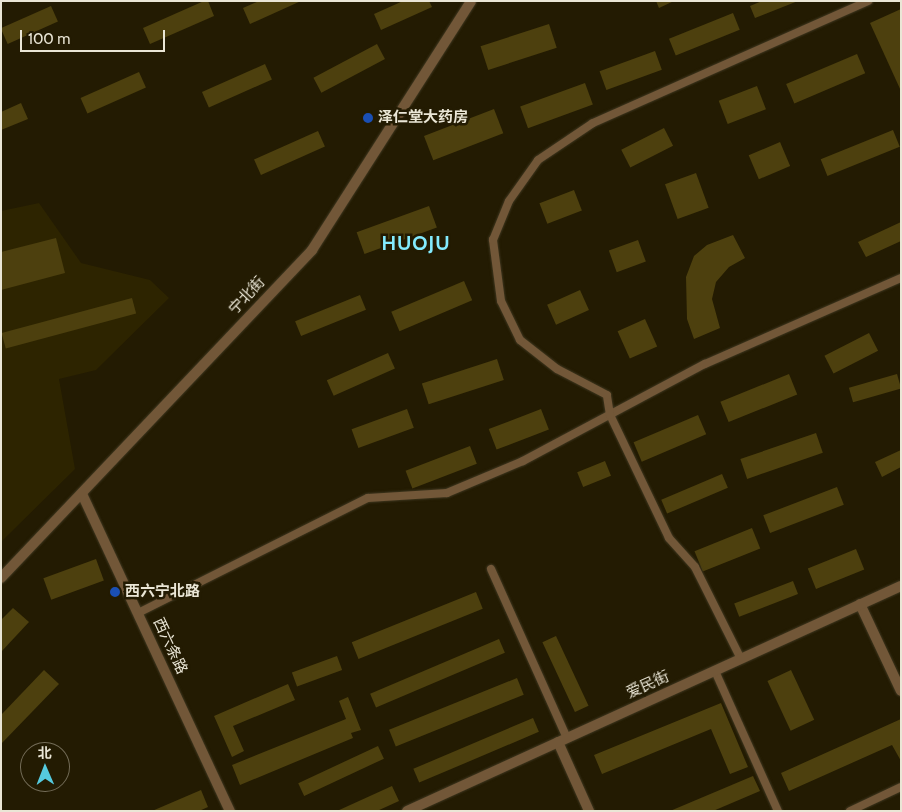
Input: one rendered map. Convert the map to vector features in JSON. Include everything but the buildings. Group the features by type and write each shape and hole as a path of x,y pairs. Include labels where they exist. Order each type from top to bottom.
{"street":[{"name":"宁北街","path":"1,578 312,250 471,1"},
{"path":"741,659 695,567 669,538 610,415 607,395 557,369 520,340 501,301 493,240 509,200 538,160 593,123 868,1"},
{"path":"138,613 368,498 447,494 523,461 706,364 901,278"},
{"name":"西六条路","path":"82,494 230,811"},
{"path":"491,569 562,740 589,811"},
{"name":"爱民街","path":"407,811 901,586"},
{"path":"860,604 900,688"},
{"path":"715,670 778,811"},
{"path":"850,811 901,787"}],"shaded area":[{"path":"39,203 81,263 150,280 169,298 96,370 59,379 75,469 1,542 1,211"}],"place":[{"name":"泽仁堂大药房","path":"368,118"},
{"name":"西六宁北路","path":"115,592"}],"district":[{"name":"HUOJU","path":"416,243"}]}
